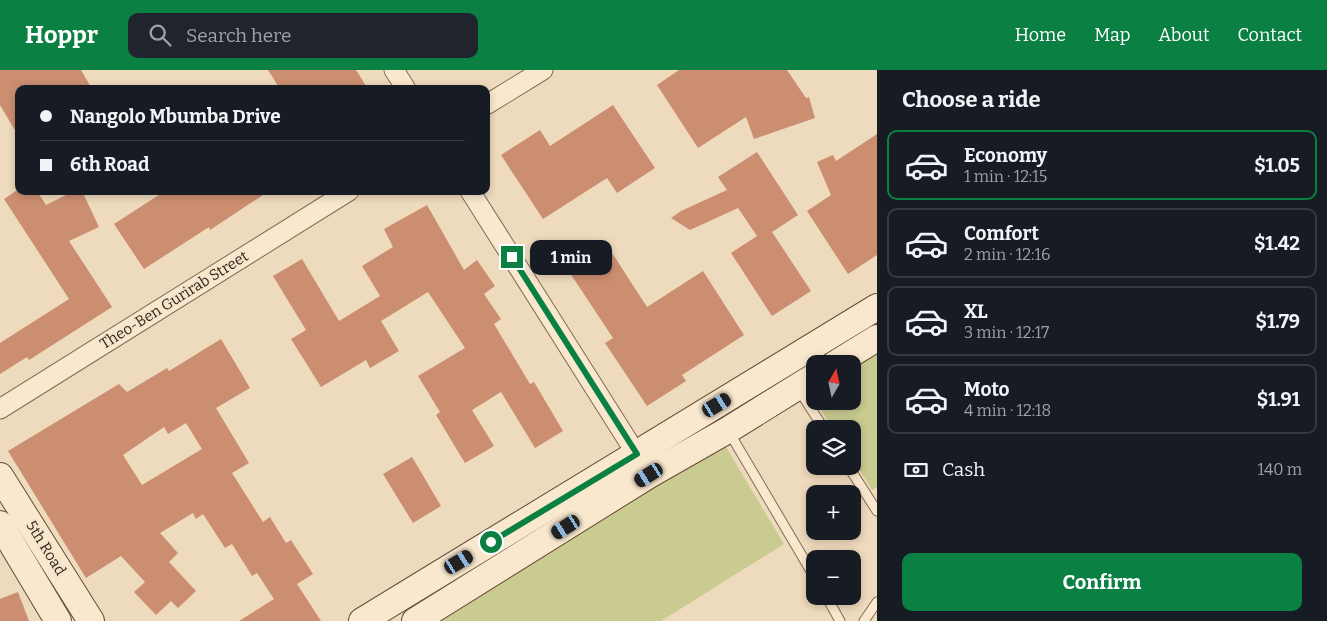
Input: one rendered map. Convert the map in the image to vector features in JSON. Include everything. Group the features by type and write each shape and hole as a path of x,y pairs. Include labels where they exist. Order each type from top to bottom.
{"street":[{"path":"394,70 403,85"},
{"path":"490,103 543,70"},
{"name":"Theo-Ben Gurirab Street","path":"0,409 343,195"},
{"path":"473,195 643,464"},
{"path":"415,621 877,306"},
{"path":"850,355 877,338"},
{"path":"362,621 643,464 728,430 806,382"},
{"name":"5th Road","path":"0,476 91,621"},
{"name":"5th Road","path":"0,524 58,621"}],"lane":[{"path":"728,430 806,563"},
{"path":"854,475 877,511"},
{"path":"864,621 877,602"},
{"path":"831,605 840,621"}],"green space":[{"path":"877,349 877,487 872,490 861,472 861,420 828,420 821,410 861,410 861,359"},
{"path":"723,442 784,544 661,621 442,621"}],"building":[{"path":"0,70 81,70 90,85 15,85 15,130 0,105"},
{"path":"268,70 356,70 365,85 277,85"},
{"path":"679,70 787,70 806,98 809,97 815,118 754,139 746,117 698,148 657,85"},
{"path":"613,105 655,168 617,193 607,178 543,219 501,155 540,130 550,146"},
{"path":"877,134 877,255 848,274 807,211 831,195 817,162 833,155 836,161"},
{"path":"757,152 798,215 772,232 811,291 772,316 731,253 757,236 738,208 690,230 671,218 681,211 727,190 718,177"},
{"path":"15,192 15,195 40,195 46,205 66,195 84,195 99,227 69,241 112,307 29,360 27,357 0,374 0,343 69,299 4,199"},
{"path":"159,195 263,195 210,230 209,227 144,269 114,224"},
{"path":"427,205 464,270 477,260 495,286 484,294 501,319 494,324 530,384 534,382 563,431 535,448 501,392 472,410 494,446 465,463 436,415 440,412 418,376 465,348 428,292 381,321 399,351 370,368 366,360 321,387 291,339 306,330 273,276 302,259 339,321 380,296 362,266 393,247 384,229"},
{"path":"605,242 647,307 703,271 744,335 682,375 686,381 647,406 605,343 613,338 566,267"},
{"path":"221,339 250,388 216,408 249,463 232,473 263,522 270,517 286,543 291,540 313,574 297,584 321,621 239,621 274,599 257,573 252,576 232,544 225,548 203,514 196,519 193,513 160,533 178,553 169,562 196,591 178,608 171,601 156,615 134,592 145,582 121,556 86,578 8,451 119,384 127,392 167,368 169,371","holes":["186,423 202,449 142,485 123,455 164,427 168,434"]},
{"path":"412,457 441,506 413,523 383,474"},
{"path":"18,592 29,621 0,621 0,599"}],"route":[{"path":"491,542 637,454 512,257"}]}
